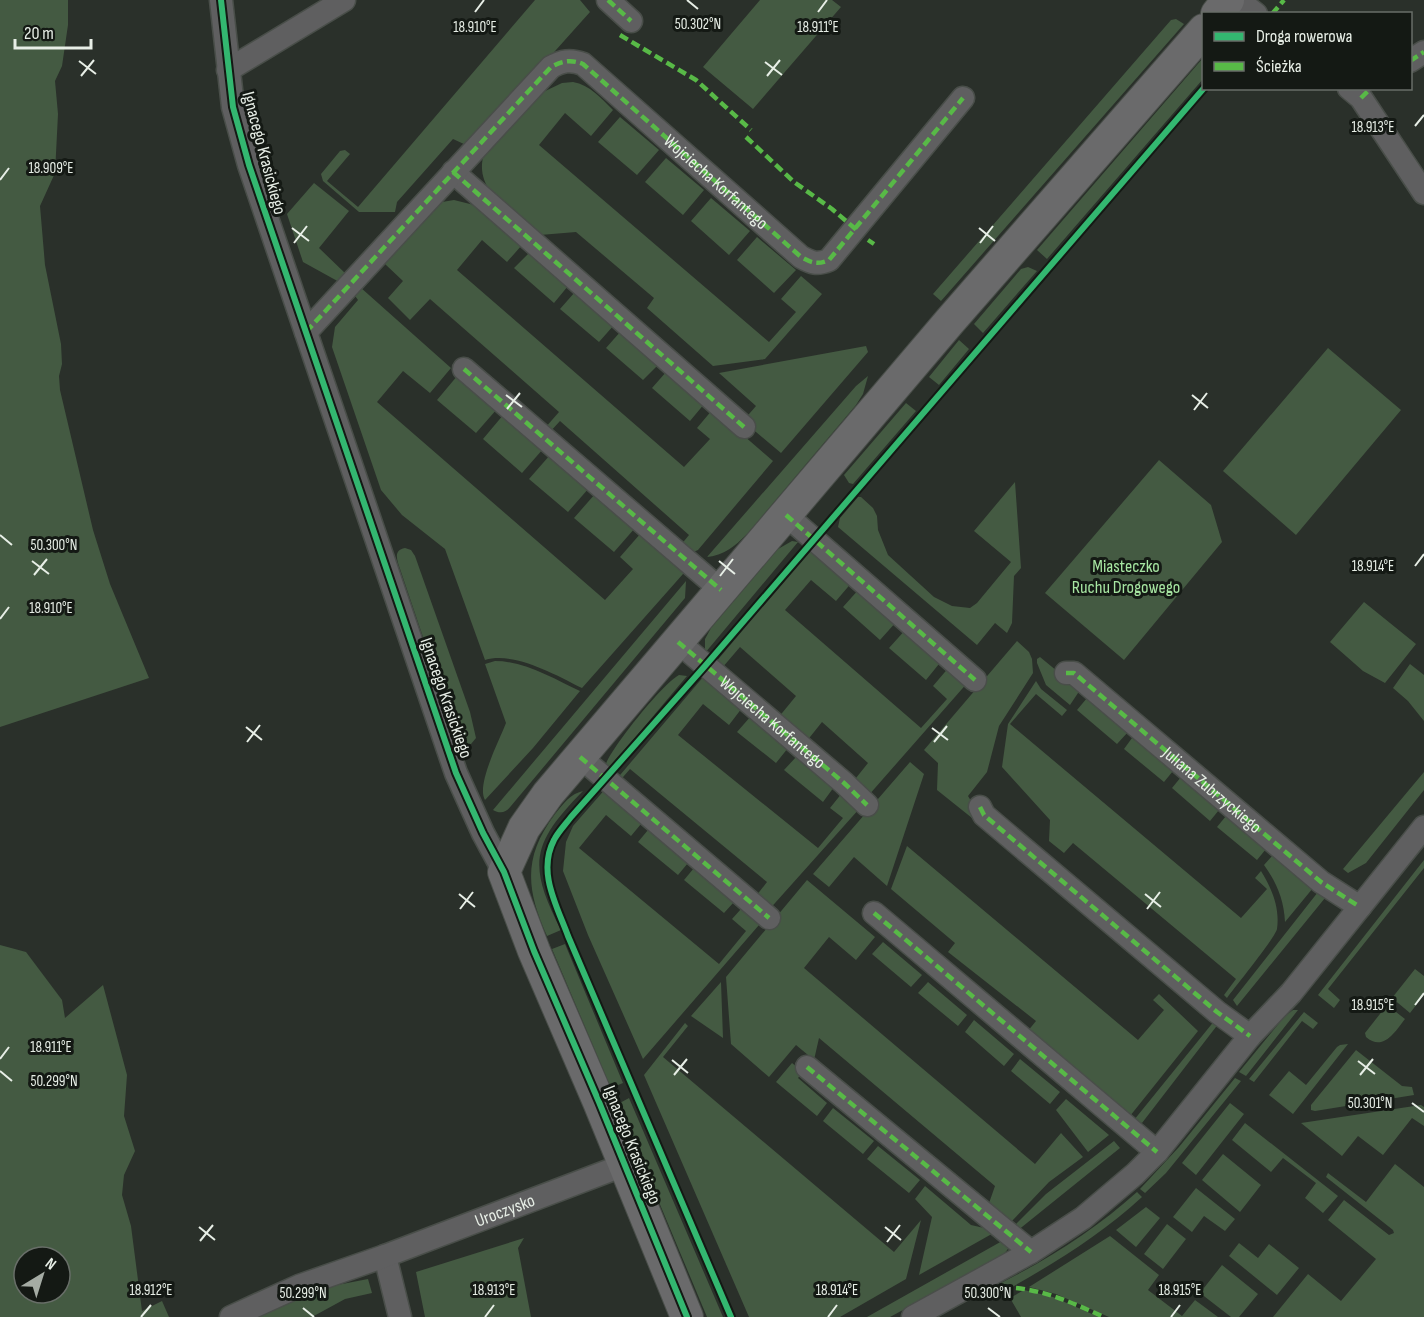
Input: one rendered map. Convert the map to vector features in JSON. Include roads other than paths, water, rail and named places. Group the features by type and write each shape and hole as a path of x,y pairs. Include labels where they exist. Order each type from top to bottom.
{"street":[{"name":"Ignacego Krasickiego","path":"221,0 232,107 249,165 456,773 483,833 504,872 534,951 687,1317"},
{"path":"228,70 344,0"},
{"path":"608,0 631,21"},
{"path":"1219,12 1228,0"},
{"path":"1238,0 1253,12"},
{"path":"504,872 524,828 548,794 950,321 1202,31"},
{"name":"Wojciecha Korfantego","path":"306,332 550,67 562,61 574,60 583,64 801,257 812,263 820,264 829,260 963,98"},
{"path":"1360,92 1424,193"},
{"path":"453,172 744,427"},
{"path":"464,369 721,590"},
{"path":"786,515 975,680"},
{"name":"Wojciecha Korfantego","path":"678,642 867,805"},
{"name":"Juliana Zubrzyckiego","path":"1066,673 1074,673 1321,882 1360,907"},
{"path":"580,756 769,918"},
{"path":"980,807 984,815 1217,1012 1250,1036"},
{"path":"913,1317 1030,1252 1083,1218 1157,1152 1250,1036 1291,993 1424,827"},
{"path":"874,913 1157,1152"},
{"path":"807,1067 1030,1252"},
{"name":"Uroczysko","path":"231,1317 299,1286 385,1256 624,1165"},
{"path":"385,1256 400,1317"}],"park label":[{"name":"Miasteczko Ruchu Drogowego","path":"1126,576"}]}
